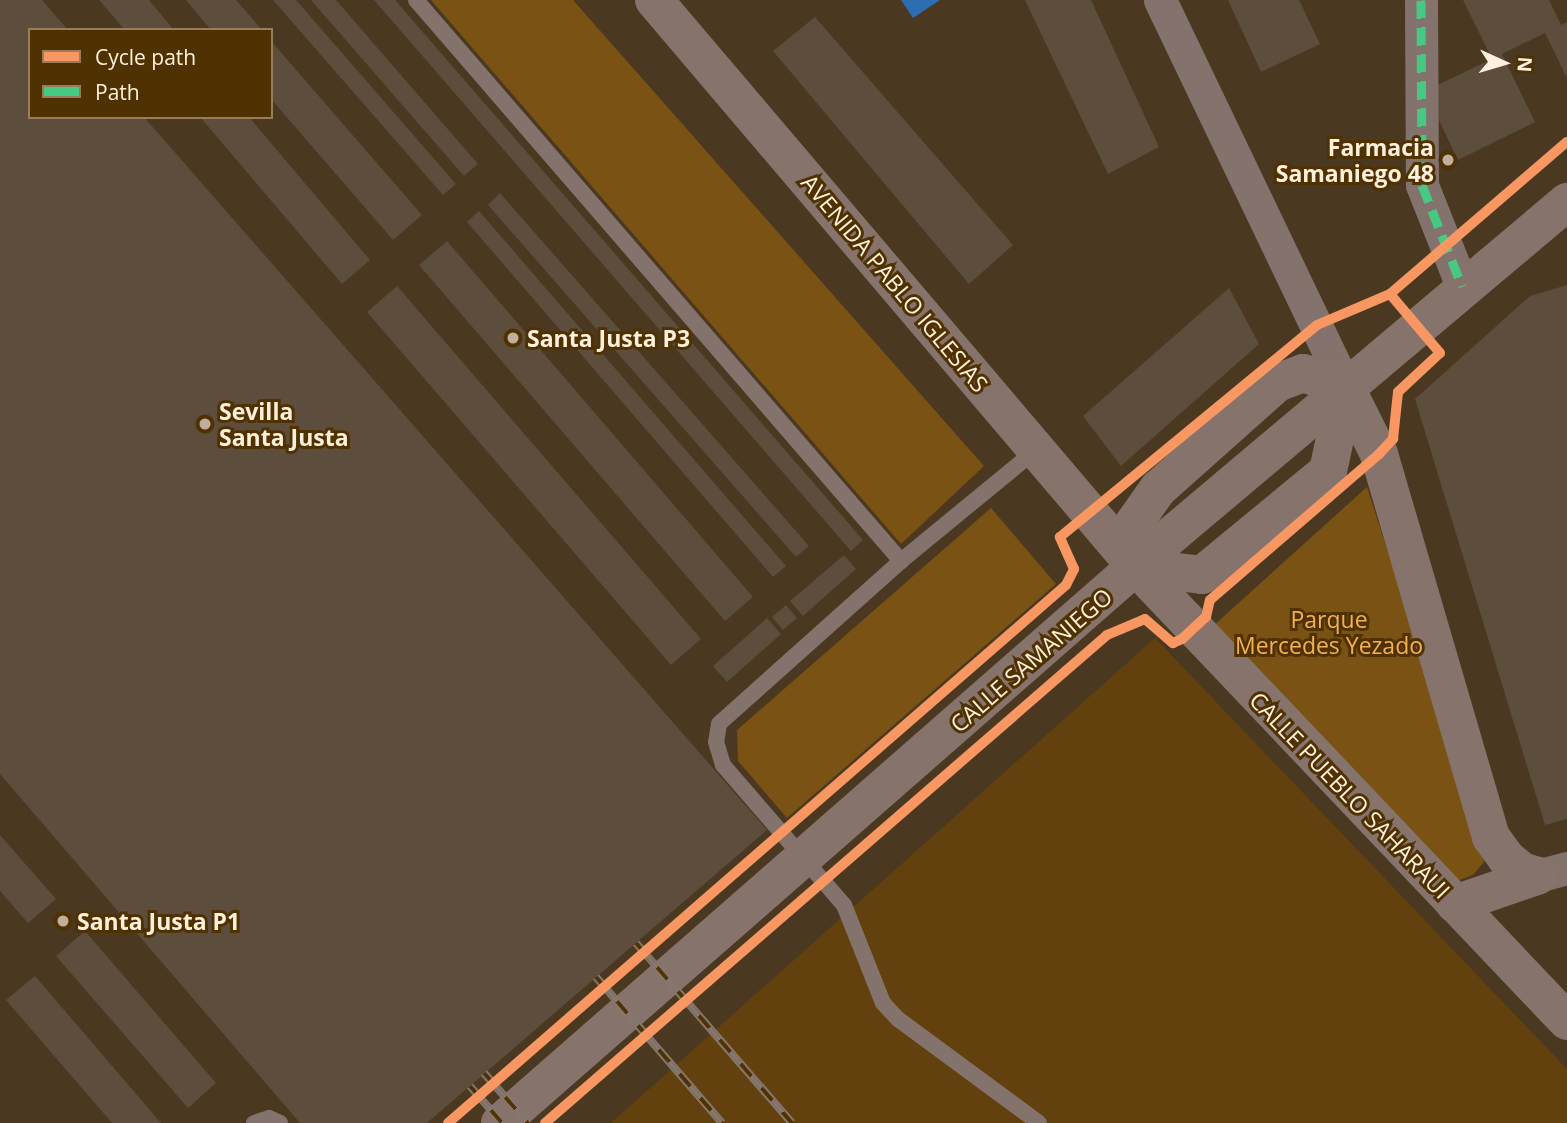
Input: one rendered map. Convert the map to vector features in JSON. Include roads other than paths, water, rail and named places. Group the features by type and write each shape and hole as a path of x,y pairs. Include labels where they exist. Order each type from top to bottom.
{"main road":[{"name":"AVENIDA PABLO IGLESIAS","path":"654,0 1136,567"},
{"name":"CALLE SAMANIEGO","path":"500,1123 1136,567 1462,286 1567,202"},
{"path":"1346,388 1328,471 1202,575 1136,567 1134,523 1161,487 1277,383 1303,373 1346,388 1379,454 1491,837 1506,858 1522,871 1552,872"},
{"path":"1090,512 1118,509 1161,487"},
{"name":"CALLE PUEBLO SAHARAUI","path":"1136,567 1567,1021"},
{"path":"1455,904 1476,887 1489,867 1491,837"},
{"path":"1455,904 1552,872"}],"street":[{"path":"1160,0 1346,388"},
{"path":"1421,0 1422,185 1462,286"}],"lane":[{"path":"416,0 901,561"},
{"path":"1037,450 901,561 719,724 716,742 723,765 844,905 883,1003 898,1019 1040,1123"},
{"path":"254,1123 269,1118 280,1123"}],"water":[{"path":"901,0 940,0 913,18"}],"railway":[{"path":"636,943 792,1123"},
{"path":"596,977 722,1123"},
{"path":"484,1073 528,1123"},
{"path":"470,1086 502,1123"}],"place":[{"name":"Farmacia Samaniego 48","path":"1448,160"},
{"name":"Santa Justa P3","path":"513,338"},
{"name":"Sevilla Santa Justa","path":"205,424"},
{"name":"Santa Justa P1","path":"63,921"}],"park label":[{"name":"Parque Mercedes Yezado","path":"1329,632"}]}
